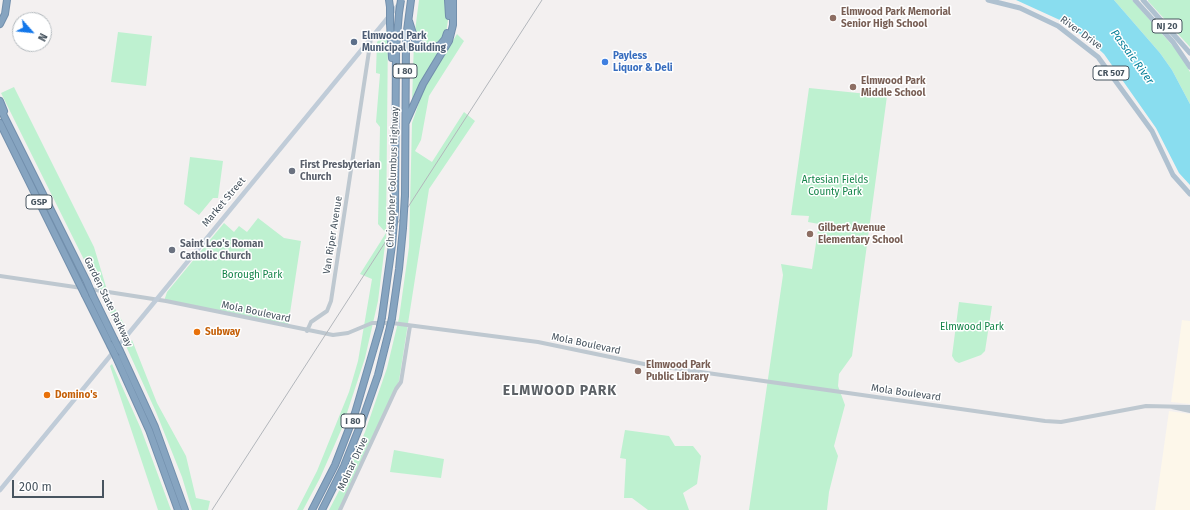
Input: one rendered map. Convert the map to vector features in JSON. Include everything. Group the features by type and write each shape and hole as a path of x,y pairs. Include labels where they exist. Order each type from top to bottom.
{"highway":[{"path":"0,16 4,0"},
{"path":"0,24 5,14 7,0"},
{"path":"389,0 396,93"},
{"name":"Christopher Columbus Highway","path":"312,510 335,465 352,423 366,381 382,317 395,210 396,37 402,0"},
{"name":"Christopher Columbus Highway","path":"322,510 341,472 362,421 378,376 392,318 400,269 403,228 408,18 411,0"},
{"path":"408,18 414,38 419,45 427,48 438,47 444,42 448,30 448,0"},
{"path":"405,124 423,84 449,41 453,25 453,0"},
{"path":"0,101 16,142"},
{"name":"Garden State Parkway","path":"0,108 87,282 152,420 185,510"},
{"name":"Garden State Parkway","path":"0,123 116,357 151,437 178,510"}],"main road":[{"name":"Market Street","path":"0,490 402,0"},
{"name":"River Drive","path":"988,0 1020,8 1052,24 1074,38 1098,57 1152,131 1173,175 1190,194"},
{"name":"NJ 20","path":"1135,0 1173,42 1190,67"},
{"name":"NJ 20","path":"1143,0 1190,53"},
{"path":"1173,42 1190,61"}],"street":[{"name":"Van Riper Avenue","path":"307,331 312,322 328,311 331,301 371,38"},
{"path":"361,50 369,56"},
{"name":"Mola Boulevard","path":"0,276 156,299 307,331 333,335 342,334 365,325 379,322 538,342 644,364 1045,421 1061,422 1146,406 1172,407 1190,411"},
{"name":"Molnar Drive","path":"340,510 401,382 410,326"},
{"name":"Mola Boulevard","path":"1172,407 1176,405 1190,407"}],"shaded area":[{"path":"1182,320 1190,321 1190,404 1171,402"},
{"path":"1169,411 1190,414 1190,510 1155,510"}],"green space":[{"path":"419,0 446,0 448,20 446,33 435,47 426,46 419,40 415,31"},
{"path":"1114,0 1132,0 1179,53 1190,72 1190,104 1172,70 1160,53"},
{"path":"1190,0 1190,47 1148,1"},
{"path":"388,29 386,237 378,301 365,358 342,428 320,478 303,510 297,510 317,471 349,392 358,361 372,279 360,274 386,233 378,224 380,127 376,122 380,74 376,73 376,71 377,42"},
{"path":"118,32 152,36 146,86 111,82"},
{"path":"457,34 464,41 429,96 421,140 415,151 432,162 464,112 475,121 429,189 399,381 340,510 329,510 365,432 387,368 399,318 409,247 412,123 424,88"},
{"path":"414,41 417,46 425,50 438,50 447,43 412,102"},
{"path":"14,87 94,247 110,300 125,326 120,332 1,93"},
{"name":"Artesian Fields County Park","path":"809,88 887,96 852,356 839,374 838,386 845,405 834,446 838,456 829,492 827,510 749,510 783,275 781,264 812,269 819,224 808,222 809,216 791,215"},
{"path":"190,157 223,161 218,198 213,198 199,215 184,204"},
{"name":"Borough Park","path":"258,218 284,238 301,241 288,326 164,301 167,292 224,223 234,232 239,226 247,232"},
{"name":"Elmwood Park","path":"959,302 992,306 985,351 981,355 959,363 955,361 952,356"},
{"path":"132,340 157,403 186,456 196,498 210,501 208,510 192,510 182,477 156,412 126,346"},
{"path":"112,364 141,429 171,510 158,510 110,366"},
{"path":"625,430 669,436 675,446 693,446 701,456 697,484 683,493 689,510 648,510 632,498 624,498 626,459 620,458"},
{"path":"394,450 444,459 441,478 390,472"}],"water":[{"name":"Passaic River","path":"1016,0 1114,0 1160,53 1172,70 1190,104 1190,185 1179,173 1156,128 1104,54 1091,42 1062,21"}],"railway":[{"path":"212,510 542,0"}],"place":[{"name":"Elmwood Park Memorial Senior High School","path":"833,18"},
{"name":"Elmwood Park Municipal Building","path":"354,42"},
{"name":"Payless Liquor & Deli","path":"605,62"},
{"name":"Elmwood Park Middle School","path":"853,87"},
{"name":"First Presbyterian Church","path":"292,171"},
{"name":"Gilbert Avenue Elementary School","path":"810,234"},
{"name":"Saint Leo's Roman Catholic Church","path":"172,250"},
{"name":"Subway","path":"197,332"},
{"name":"Elmwood Park Public Library","path":"638,371"},
{"name":"Domino's","path":"47,395"}],"district":[{"name":"ELMWOOD PARK","path":"560,391"}]}
